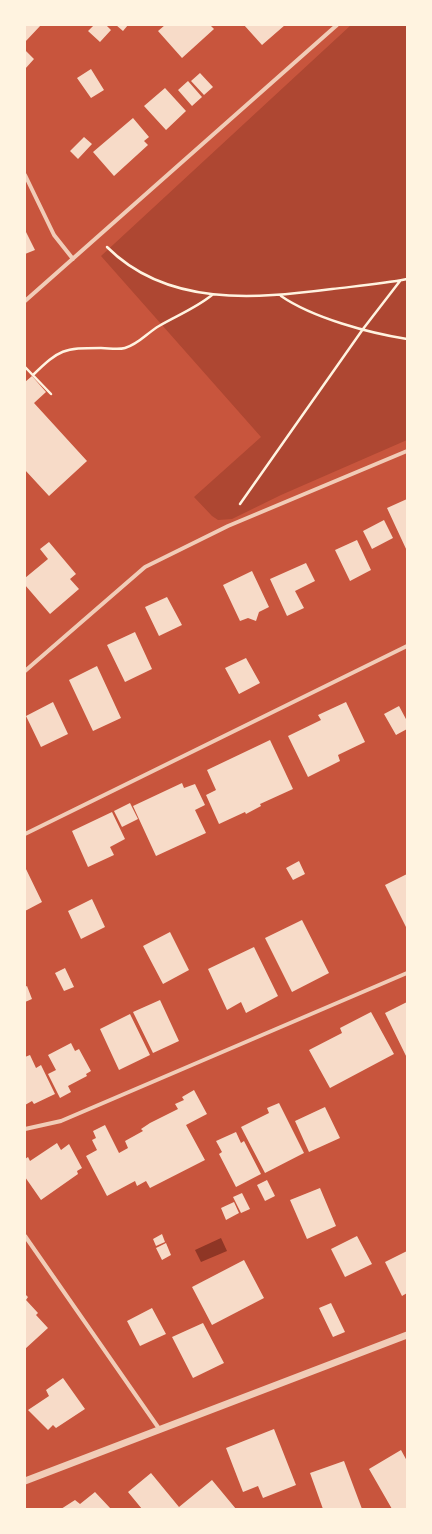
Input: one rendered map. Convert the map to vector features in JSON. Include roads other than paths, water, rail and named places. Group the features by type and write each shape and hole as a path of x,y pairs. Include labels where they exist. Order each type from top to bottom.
{"street":[{"path":"25,301 337,25"},
{"path":"25,175 54,235 73,259"},
{"path":"25,671 145,567 228,526 407,451"},
{"path":"25,834 407,646"},
{"path":"25,1129 61,1121 407,973"},
{"path":"25,1236 160,1430"},
{"path":"25,1480 160,1430 407,1334"}]}
